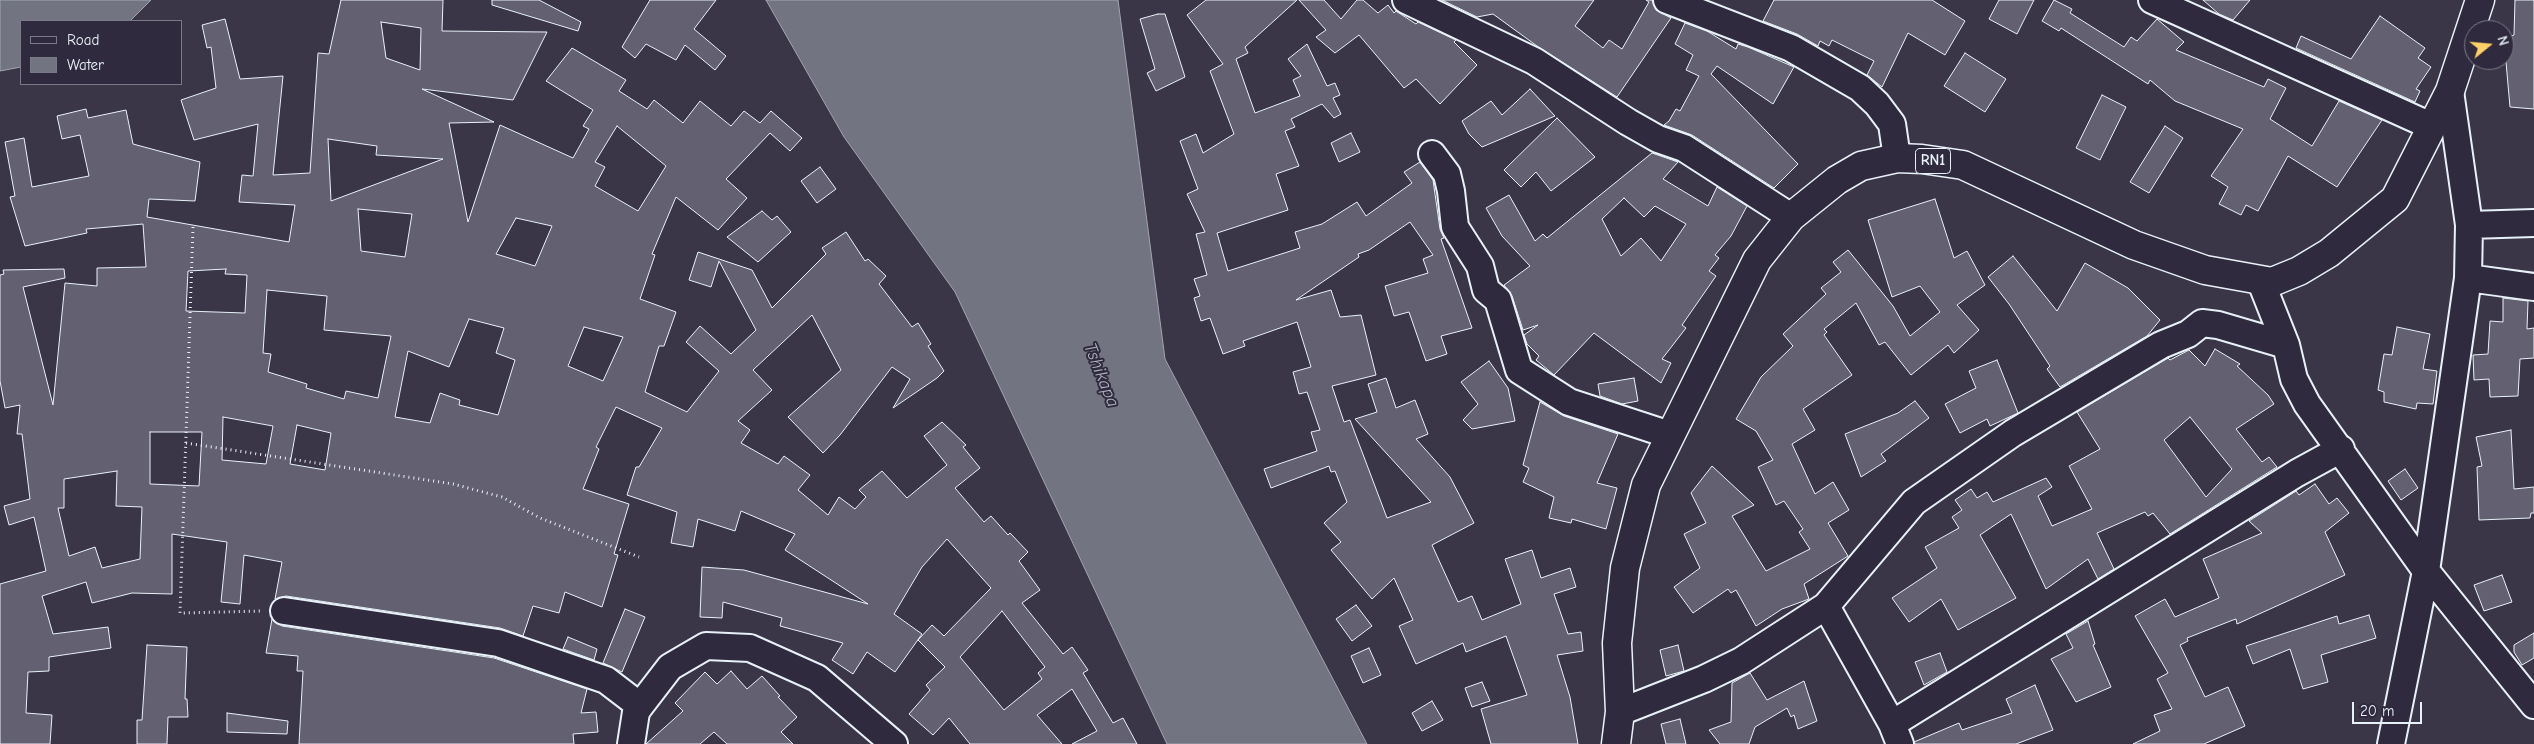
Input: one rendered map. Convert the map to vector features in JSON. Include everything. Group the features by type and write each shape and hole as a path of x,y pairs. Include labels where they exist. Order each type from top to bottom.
{"highway":[{"name":"RN1","path":"1616,744 1620,712 1617,643 1625,568 1646,485 1756,260 1791,217 1837,180 1861,166 1897,158 1922,159 1963,165 2134,245 2205,270 2261,282 2272,282 2299,271 2329,253 2395,199 2450,91 2480,0"}],"street":[{"path":"1406,0 1534,61 1628,122 1658,139 1684,148 1791,217"},
{"path":"1667,0 1791,48 1860,88 1877,104 1892,124 1897,158"},
{"path":"2152,0 2431,126"},
{"path":"2391,744 2426,571 2468,278 2469,225 2450,91"},
{"path":"1432,154 1447,174 1456,226 1480,266 1486,290 1498,300 1519,370 1569,402 1670,435"},
{"path":"2469,225 2534,223"},
{"path":"2468,278 2534,287"},
{"path":"2261,282 2286,345 2297,386 2307,404 2341,449 2426,571 2534,705"},
{"path":"1620,712 1704,679 1741,661 1826,606 1914,502 2013,433 2161,345 2188,334 2202,323 2218,325 2286,345"},
{"path":"1826,606 1896,734 2297,473 2341,449"},
{"path":"284,611 498,643 606,680 640,706"},
{"path":"630,744 636,712 670,667 706,646 750,648 817,678 894,744"}],"path":[{"path":"193,227 180,612 284,611"},
{"path":"186,443 454,484 502,498 540,518 639,558"}],"water":[{"path":"0,0 151,0 131,20 20,20 20,67 0,71"},
{"name":"Tshikapa","path":"766,0 1118,0 1165,359 1367,744 1167,744 955,292 844,137"}],"building":[{"path":"341,0 443,0 442,31 547,32 513,100 422,89 494,122 449,123 468,222 500,125 573,158 589,129 583,126 593,110 546,81 572,48 626,80 619,91 647,109 654,100 683,123 700,101 731,126 744,111 760,123 771,111 802,138 790,151 770,133 726,179 747,198 718,230 676,197 652,254 655,255 640,299 676,312 664,346 659,346 645,392 687,412 719,371 686,342 700,326 731,354 756,330 719,261 711,287 689,280 698,252 752,270 772,308 826,254 822,248 846,232 865,261 868,259 886,276 879,284 912,327 918,323 931,344 928,346 944,371 937,378 893,408 910,379 892,367 840,435 823,453 788,417 841,370 812,315 753,370 772,390 738,421 750,430 741,443 778,464 784,456 810,475 798,490 828,515 839,497 855,509 866,497 859,490 882,471 907,498 947,465 924,436 942,422 966,445 963,447 980,468 955,488 984,522 991,516 1008,535 1010,533 1028,552 1019,561 1040,590 1022,603 1063,654 1072,647 1088,670 1083,673 1113,723 1123,718 1137,744 1072,744 1097,731 1072,689 1037,715 1062,744 970,744 949,718 933,735 909,714 930,690 926,685 945,667 918,640 932,625 944,636 991,588 947,539 922,567 894,614 922,634 895,672 867,652 853,674 832,660 843,643 780,626 782,618 723,602 722,618 700,617 702,567 744,570 868,604 785,550 795,534 741,511 735,531 698,519 693,547 671,543 677,512 627,495 636,467 639,467 662,428 616,407 596,447 599,449 583,489 629,504 614,554 618,555 602,607 565,592 559,613 533,606 523,636 500,628 286,596 275,599 282,562 244,555 240,604 221,602 227,542 172,534 172,594 132,593 92,603 86,582 42,596 53,634 108,627 111,648 49,657 49,671 28,672 26,713 52,715 50,744 0,744 0,584 46,571 34,517 9,525 4,506 30,499 22,434 17,434 20,405 5,408 0,381 0,275 4,274 3,270 64,269 65,278 23,287 53,405 65,283 97,286 97,268 146,267 143,224 86,229 87,233 25,246 10,197 15,196 5,142 24,138 32,187 89,176 80,135 62,139 57,116 86,109 88,118 126,110 133,144 200,162 195,201 149,199 147,217 289,242 295,205 239,202 242,175 253,176 258,124 194,140 181,100 216,88 211,47 207,48 202,25 225,19 240,79 283,76 273,175 310,173 318,53 329,54","holes":["381,22 421,28 420,70 386,58","617,126 666,166 638,211 595,186 605,167 595,162","328,139 377,146 376,155 443,159 331,201","358,209 412,214 405,257 361,251","516,218 552,226 535,266 496,254","226,269 225,274 247,275 245,313 186,311 188,271","267,290 327,296 324,330 391,336 378,398 346,391 344,399 306,388 307,384 268,372 271,354 263,353","469,319 504,328 496,353 515,360 498,415 459,405 460,400 440,393 430,423 395,417 408,351 449,367","584,327 623,337 603,381 568,366","223,417 273,426 266,464 222,460","297,425 331,433 325,470 290,464","150,432 202,432 199,486 150,484","117,471 116,506 142,507 140,559 102,568 95,547 69,556 58,508 64,508 64,479","1002,611 1045,667 1038,673 1042,679 1004,710 960,657"]},
{"path":"492,0 539,0 581,22 578,31 492,5"},
{"path":"650,0 716,0 694,29 726,56 715,70 685,45 676,60 646,44 635,58 622,47"},
{"path":"1206,0 1297,0 1245,47 1248,53 1236,59 1255,113 1300,96 1293,80 1301,76 1288,59 1307,44 1327,86 1335,83 1340,95 1333,98 1341,114 1334,118 1322,104 1291,119 1295,127 1285,131 1299,166 1276,174 1288,210 1217,233 1228,271 1300,248 1295,232 1322,224 1357,202 1366,216 1412,183 1404,172 1420,162 1433,180 1440,229 1444,238 1441,239 1472,328 1441,336 1447,354 1426,361 1409,312 1394,316 1385,286 1428,273 1423,259 1433,255 1410,222 1369,250 1358,254 1359,257 1296,300 1331,290 1340,317 1361,315 1376,375 1332,386 1344,422 1350,420 1387,518 1431,502 1355,419 1377,412 1368,384 1386,378 1396,408 1415,400 1428,434 1416,439 1450,477 1474,523 1432,545 1458,602 1472,596 1482,620 1521,604 1505,559 1532,550 1541,578 1570,568 1576,587 1554,594 1568,634 1581,632 1583,651 1557,655 1570,697 1578,744 1491,744 1481,709 1527,695 1506,636 1466,652 1463,643 1416,664 1399,626 1413,620 1394,578 1372,599 1331,550 1341,542 1324,523 1347,502 1335,471 1331,472 1329,466 1271,488 1264,469 1317,451 1311,432 1320,430 1307,392 1299,394 1293,372 1311,367 1297,322 1243,341 1245,346 1223,354 1210,318 1201,321 1194,298 1200,296 1194,279 1207,275 1196,234 1205,232 1187,194 1198,189 1180,141 1196,134 1203,153 1234,134 1210,71 1223,64 1187,15"},
{"path":"1299,0 1324,0 1341,19 1357,0 1363,0 1378,13 1388,5 1394,13 1396,11 1416,24 1418,22 1456,40 1454,42 1477,65 1440,104 1416,79 1404,88 1359,35 1335,53 1316,37 1326,30"},
{"path":"1442,0 1594,0 1575,26 1603,48 1609,40 1622,49 1649,2 1646,0 1652,0 1656,10 1671,18 1617,97 1537,46 1493,14 1477,17"},
{"path":"1774,0 1932,0 1965,21 1945,55 1908,33 1882,87 1867,75 1874,61 1832,40 1829,46 1820,41 1818,46 1797,34 1763,21"},
{"path":"1999,0 2034,0 2017,34 1989,19"},
{"path":"2054,0 2072,9 2070,13 2124,47 2131,37 2137,41 2157,19 2184,42 2176,50 2264,87 2268,79 2286,88 2270,119 2312,146 2339,101 2382,120 2337,187 2288,156 2258,211 2246,205 2241,215 2219,204 2228,187 2211,176 2243,129 2175,101 2150,80 2148,84 2061,28 2059,31 2042,21"},
{"path":"2203,0 2250,0 2233,20 2219,14"},
{"path":"2515,0 2534,0 2534,109 2510,107 2507,70 2514,70"},
{"path":"1165,14 1185,77 1156,91 1147,73 1155,69 1140,19"},
{"path":"2380,16 2425,48 2418,58 2431,67 2416,89 2420,91 2415,102 2296,48 2301,36 2351,59"},
{"path":"1685,23 1707,31 1736,49 1738,44 1748,47 1794,67 1773,104 1717,66 1711,74 1798,164 1774,188 1692,135 1664,125 1669,121 1676,109 1680,111 1699,76 1686,70 1693,55 1675,44"},
{"path":"1965,53 2006,79 1985,112 1944,86"},
{"path":"1530,89 1555,116 1482,147 1469,134 1462,121 1491,101 1502,115"},
{"path":"2102,95 2126,107 2100,160 2076,148"},
{"path":"1557,118 1595,157 1551,191 1536,172 1521,187 1504,170"},
{"path":"2165,126 2183,138 2149,193 2130,182"},
{"path":"1351,133 1360,152 1339,162 1331,143"},
{"path":"1652,153 1678,162 1663,179 1708,206 1717,187 1747,206 1731,236 1715,255 1719,258 1709,271 1716,276 1682,325 1686,328 1662,359 1671,363 1661,383 1594,333 1554,375 1536,360 1539,356 1527,344 1524,335 1538,325 1523,330 1512,296 1504,285 1530,266 1502,236 1486,208 1509,195 1535,241 1543,234 1547,238","holes":["1624,198 1644,217 1655,206 1686,224 1661,261 1641,238 1621,256 1602,219"]},
{"path":"820,167 836,189 817,203 801,181"},
{"path":"1935,199 1954,258 1967,251 1985,285 1957,305 1979,330 1954,353 1948,345 1911,375 1885,342 1879,345 1856,303 1824,329 1827,332 1824,335 1852,375 1803,409 1815,430 1792,444 1815,494 1833,482 1849,510 1828,523 1848,556 1804,584 1809,599 1782,609 1756,626 1736,590 1731,593 1728,589 1693,613 1674,587 1700,568 1684,534 1706,523 1691,493 1712,466 1754,505 1732,516 1766,571 1810,549 1799,532 1803,529 1784,501 1776,505 1758,467 1773,460 1756,431 1736,419 1761,377 1793,346 1783,334 1826,294 1821,288 1841,272 1833,262 1848,250 1893,306 1910,336 1940,312 1920,286 1892,297 1868,220"},
{"path":"762,211 772,220 777,216 791,232 758,262 727,237"},
{"path":"2013,256 2057,311 2085,263 2128,288 2160,320 2147,336 2060,387 2047,369 2050,366 2009,304 1988,277"},
{"path":"2503,298 2528,301 2527,329 2534,328 2534,358 2520,359 2518,396 2490,397 2489,379 2474,380 2473,355 2488,354 2490,321 2503,322"},
{"path":"2397,327 2430,334 2423,369 2437,371 2433,404 2417,403 2416,409 2384,402 2384,392 2378,390 2384,354 2392,355"},
{"path":"2215,349 2240,364 2237,366 2268,395 2274,404 2236,429 2262,462 2269,457 2277,467 2170,534 2153,513 2148,516 2145,512 2097,533 2114,569 2098,579 2088,559 2046,589 2011,514 1980,535 2016,598 1958,630 1941,599 1909,622 1892,598 1937,568 1925,547 1959,528 1952,517 1962,510 1955,500 1971,489 1977,498 1987,492 1993,502 2046,478 2052,487 2038,496 2052,526 2092,509 2069,466 2100,449 2077,412 2168,358 2170,360 2189,350 2205,366","holes":["2190,417 2232,469 2206,497 2164,440"]},
{"path":"1997,360 2018,413 1990,426 1987,419 1960,433 1945,404 1976,388 1969,371"},
{"path":"1489,361 1508,388 1515,421 1472,429 1463,420 1478,404 1461,382"},
{"path":"1634,378 1638,401 1622,404 1600,396 1598,384"},
{"path":"1915,401 1929,418 1881,454 1886,461 1861,477 1845,434 1898,413"},
{"path":"1540,402 1564,416 1618,434 1597,483 1617,488 1606,529 1572,519 1571,523 1549,518 1554,497 1523,482 1529,468 1523,465"},
{"path":"2511,430 2514,489 2534,487 2534,513 2531,513 2530,518 2479,520 2477,467 2482,466 2476,437"},
{"path":"2405,469 2418,488 2401,500 2388,481"},
{"path":"2315,484 2329,504 2337,498 2349,513 2325,532 2345,575 2237,624 2236,619 2187,638 2188,641 2180,645 2205,697 2228,687 2245,726 2204,744 2133,744 2160,731 2154,715 2172,709 2157,679 2168,673 2135,616 2165,599 2175,617 2219,598 2203,559 2262,533 2249,521 2296,491 2299,495"},
{"path":"2502,575 2512,602 2484,611 2474,585"},
{"path":"1356,605 1372,626 1352,641 1336,619"},
{"path":"625,609 645,617 622,672 603,663"},
{"path":"2369,615 2376,638 2321,655 2328,682 2303,689 2290,649 2253,664 2246,646 2337,616 2339,624"},
{"path":"272,619 282,626 494,658 587,689 581,713 596,712 598,732 573,734 574,744 299,744 303,671 297,671 298,656 266,653"},
{"path":"2088,621 2095,644 2093,645 2111,687 2076,702 2051,659 2073,648 2066,634"},
{"path":"2534,633 2534,658 2522,665 2514,652 2514,645"},
{"path":"568,637 597,649 594,660 563,649"},
{"path":"147,645 187,647 185,699 187,699 188,717 168,717 167,744 137,744 137,720 142,720"},
{"path":"1678,645 1684,671 1666,676 1660,650"},
{"path":"1369,648 1381,675 1363,683 1351,656"},
{"path":"1940,653 1947,672 1924,685 1915,662"},
{"path":"731,671 747,689 762,676 780,696 778,697 797,717 781,732 793,744 727,744 714,732 700,744 646,744 683,711 675,703 705,672 717,684"},
{"path":"1750,673 1767,700 1804,681 1817,721 1798,729 1794,715 1791,717 1787,708 1755,727 1749,744 1720,744 1709,730 1731,722 1732,683"},
{"path":"1482,682 1490,701 1472,707 1465,688"},
{"path":"2035,685 2053,730 2016,744 1915,744 1914,742 1959,723 1962,730 2012,713 2006,699"},
{"path":"1432,701 1443,720 1422,731 1412,713"},
{"path":"227,713 288,721 287,734 227,732"},
{"path":"1680,719 1686,744 1666,744 1661,724"}]}
